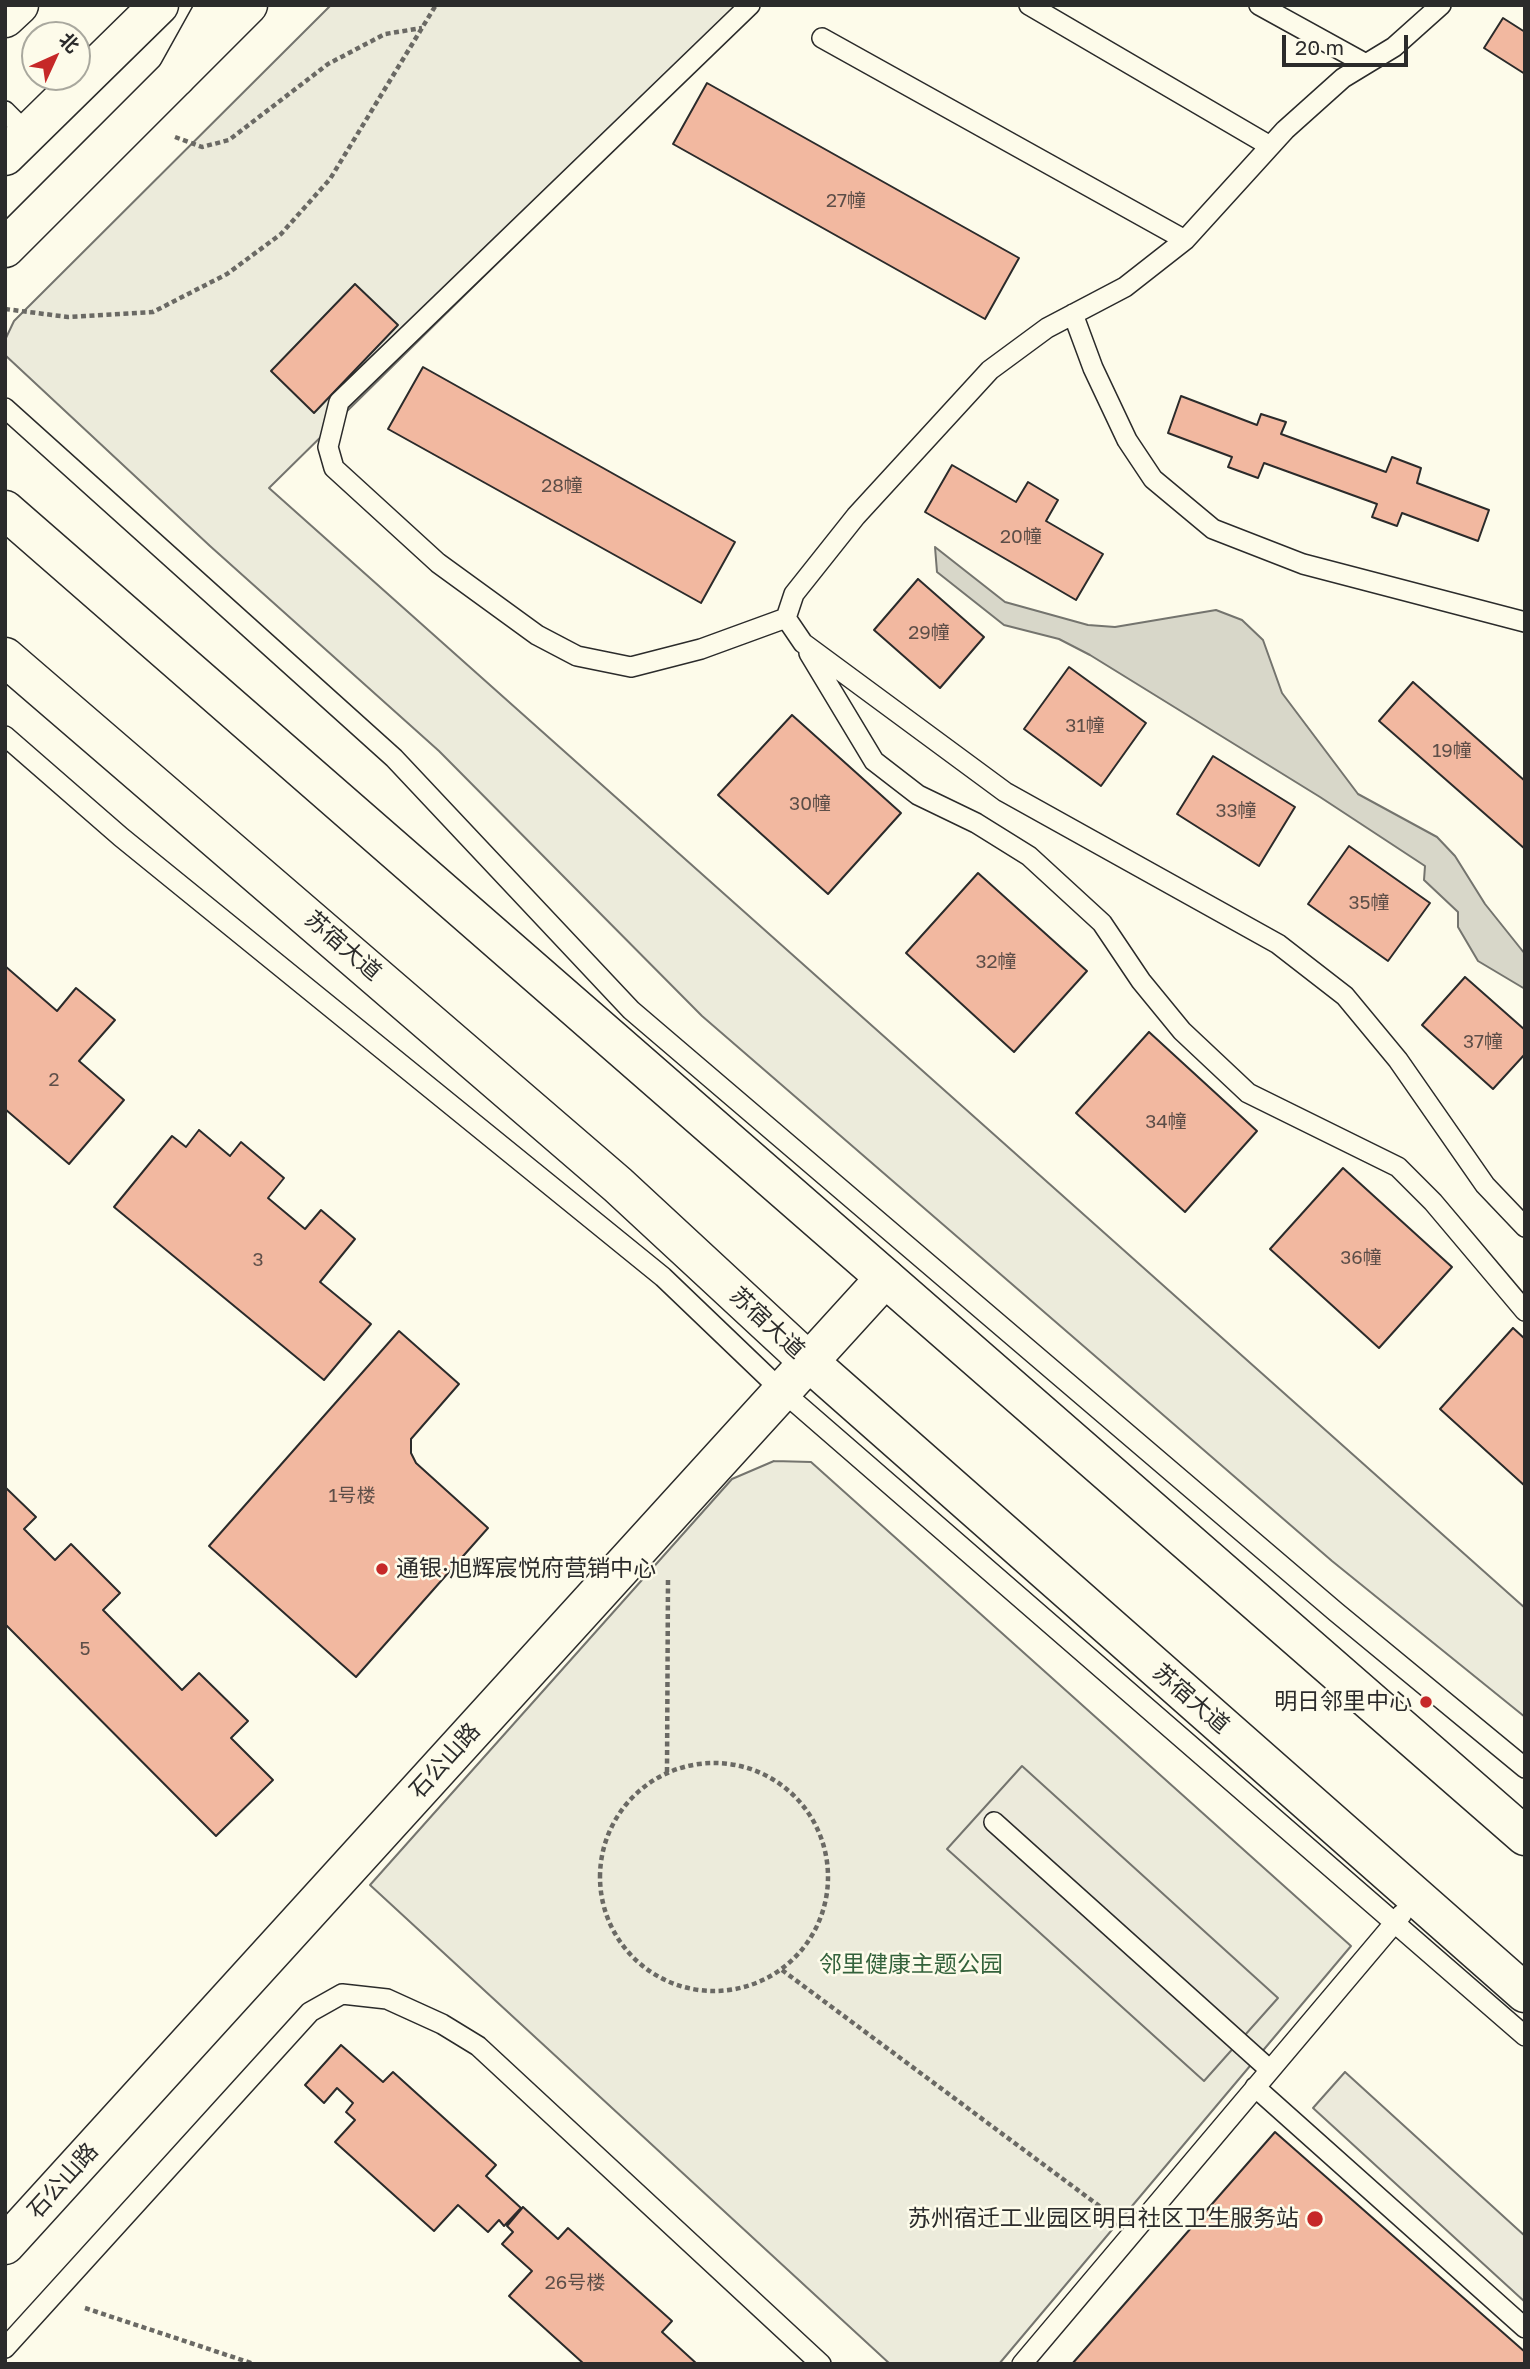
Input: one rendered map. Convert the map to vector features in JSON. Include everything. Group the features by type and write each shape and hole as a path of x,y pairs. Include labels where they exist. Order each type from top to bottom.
{"main road":[{"path":"5,18 19,5"},
{"path":"13,134 159,5"},
{"path":"176,78 216,5"},
{"path":"5,248 248,5"},
{"path":"5,510 1525,1836"},
{"name":"苏宿大道","path":"5,657 77,716 618,1185 1406,1910 1525,1993"},
{"name":"石公山路","path":"5,2245 884,1278"}],"lane":[{"path":"750,5 339,402 328,447 334,468 438,563 537,635 577,656 631,667 701,649 786,618"},
{"path":"1029,5 1270,146"},
{"path":"1259,5 1366,64"},
{"path":"786,618 794,594 856,516 990,370 1047,328 1125,287 1185,240 1270,146 1343,78 1394,47 1441,5"},
{"path":"822,38 1185,240"},
{"path":"1073,314 1093,368 1122,428 1153,479 1213,528 1303,564 1525,622"},
{"path":"5,408 394,758 631,1010 1336,1612 1525,1768"},
{"path":"786,618 874,761 918,795 976,823 1038,865 1102,923 1141,981 1182,1031 1248,1093 1398,1167 1433,1202 1525,1311"},
{"path":"803,643 1005,792 1278,944 1345,996 1398,1060 1485,1185 1525,1227"},
{"path":"5,736 121,837 663,1278 781,1390 1406,1910 1525,2036"},
{"path":"994,1822 1270,2070"},
{"path":"1022,2364 1406,1910"},
{"path":"5,2348 310,2012 342,1994 387,1999 442,2024 478,2046 821,2364"},
{"path":"1255,2087 1525,2328"}],"path":[{"path":"5,309 68,317 153,312 227,274 281,234 330,179 436,5"},
{"path":"166,133 201,147 218,145 229,140 328,64 385,34 422,28"},
{"path":"667,1772 668,1514"},
{"path":"706,1763 745,1767 778,1783 805,1807 822,1839 829,1875 824,1911 808,1944 782,1970 750,1986 714,1992 678,1986 646,1969 618,1940 603,1904 600,1864 611,1826 635,1794 667,1772 706,1763"},
{"path":"782,1970 1134,2231"},
{"path":"52,2297 254,2364"}],"green space":[{"path":"331,5 759,5 269,488 1525,1608 1525,1717 1332,1561 702,1016 439,751 210,546 5,355 5,340 14,321"},
{"name":"邻里健康主题公园","path":"774,1461 811,1462 1351,1946 999,2364 890,2364 370,1885 732,1479"}],"shaded area":[{"path":"935,547 1005,602 1088,625 1115,627 1216,610 1242,620 1263,640 1282,693 1358,794 1437,837 1455,856 1485,904 1525,954 1525,989 1478,961 1458,927 1458,912 1424,880 1425,866 1320,797 1090,655 1059,639 1004,625 937,572"},
{"path":"1022,1766 1278,1998 1204,2081 947,1849"},
{"path":"1345,2072 1525,2236 1525,2302 1313,2108"}],"building":[{"path":"1503,18 1525,32 1525,74 1484,48"},
{"path":"707,83 1019,258 985,319 673,144"},
{"path":"355,284 398,325 314,413 271,371"},
{"path":"423,367 735,542 701,603 388,429"},
{"path":"1181,396 1257,425 1261,414 1286,422 1281,434 1386,472 1392,457 1421,468 1417,483 1489,510 1478,541 1402,513 1397,526 1372,517 1377,504 1264,463 1258,478 1228,467 1232,457 1168,433"},
{"path":"952,465 1016,502 1028,482 1058,500 1046,521 1103,554 1076,600 925,512"},
{"path":"918,579 984,637 940,688 874,630"},
{"path":"1069,667 1146,723 1101,786 1024,729"},
{"path":"1413,682 1525,781 1525,849 1379,721"},
{"path":"792,715 901,813 828,894 718,795"},
{"path":"1213,756 1295,807 1259,866 1177,814"},
{"path":"1349,846 1430,903 1388,961 1308,904"},
{"path":"978,873 1087,971 1014,1052 906,953"},
{"path":"5,966 57,1011 76,988 115,1020 79,1061 124,1100 69,1164 5,1109"},
{"path":"1465,977 1525,1030 1525,1054 1493,1089 1422,1025"},
{"path":"1149,1032 1257,1131 1185,1212 1076,1113"},
{"path":"199,1130 230,1156 241,1142 284,1178 268,1198 305,1229 321,1210 355,1239 320,1282 371,1324 324,1380 114,1207 172,1136 186,1147"},
{"path":"1343,1168 1452,1267 1379,1348 1270,1249"},
{"path":"1513,1328 1525,1339 1525,1486 1440,1409"},
{"path":"399,1331 459,1384 411,1439 411,1453 416,1463 488,1528 356,1677 209,1546"},
{"path":"5,1487 36,1517 24,1529 55,1560 71,1544 120,1593 103,1610 182,1690 199,1673 248,1721 231,1738 273,1780 216,1836 5,1624"},
{"path":"341,2045 383,2082 393,2072 496,2165 486,2176 521,2208 504,2226 499,2220 488,2232 458,2205 434,2231 335,2142 355,2120 346,2112 353,2103 337,2088 324,2103 305,2085"},
{"path":"1275,2132 1525,2352 1525,2364 1072,2364"},
{"path":"523,2207 558,2239 568,2228 672,2321 662,2332 697,2364 584,2364 509,2296 532,2271 502,2244 513,2232 507,2226"}],"place":[{"name":"通银·旭辉宸悦府营销中心","path":"382,1569"},
{"name":"明日邻里中心","path":"1426,1702"},
{"name":"苏州宿迁工业园区明日社区卫生服务站","path":"1315,2219"}]}
